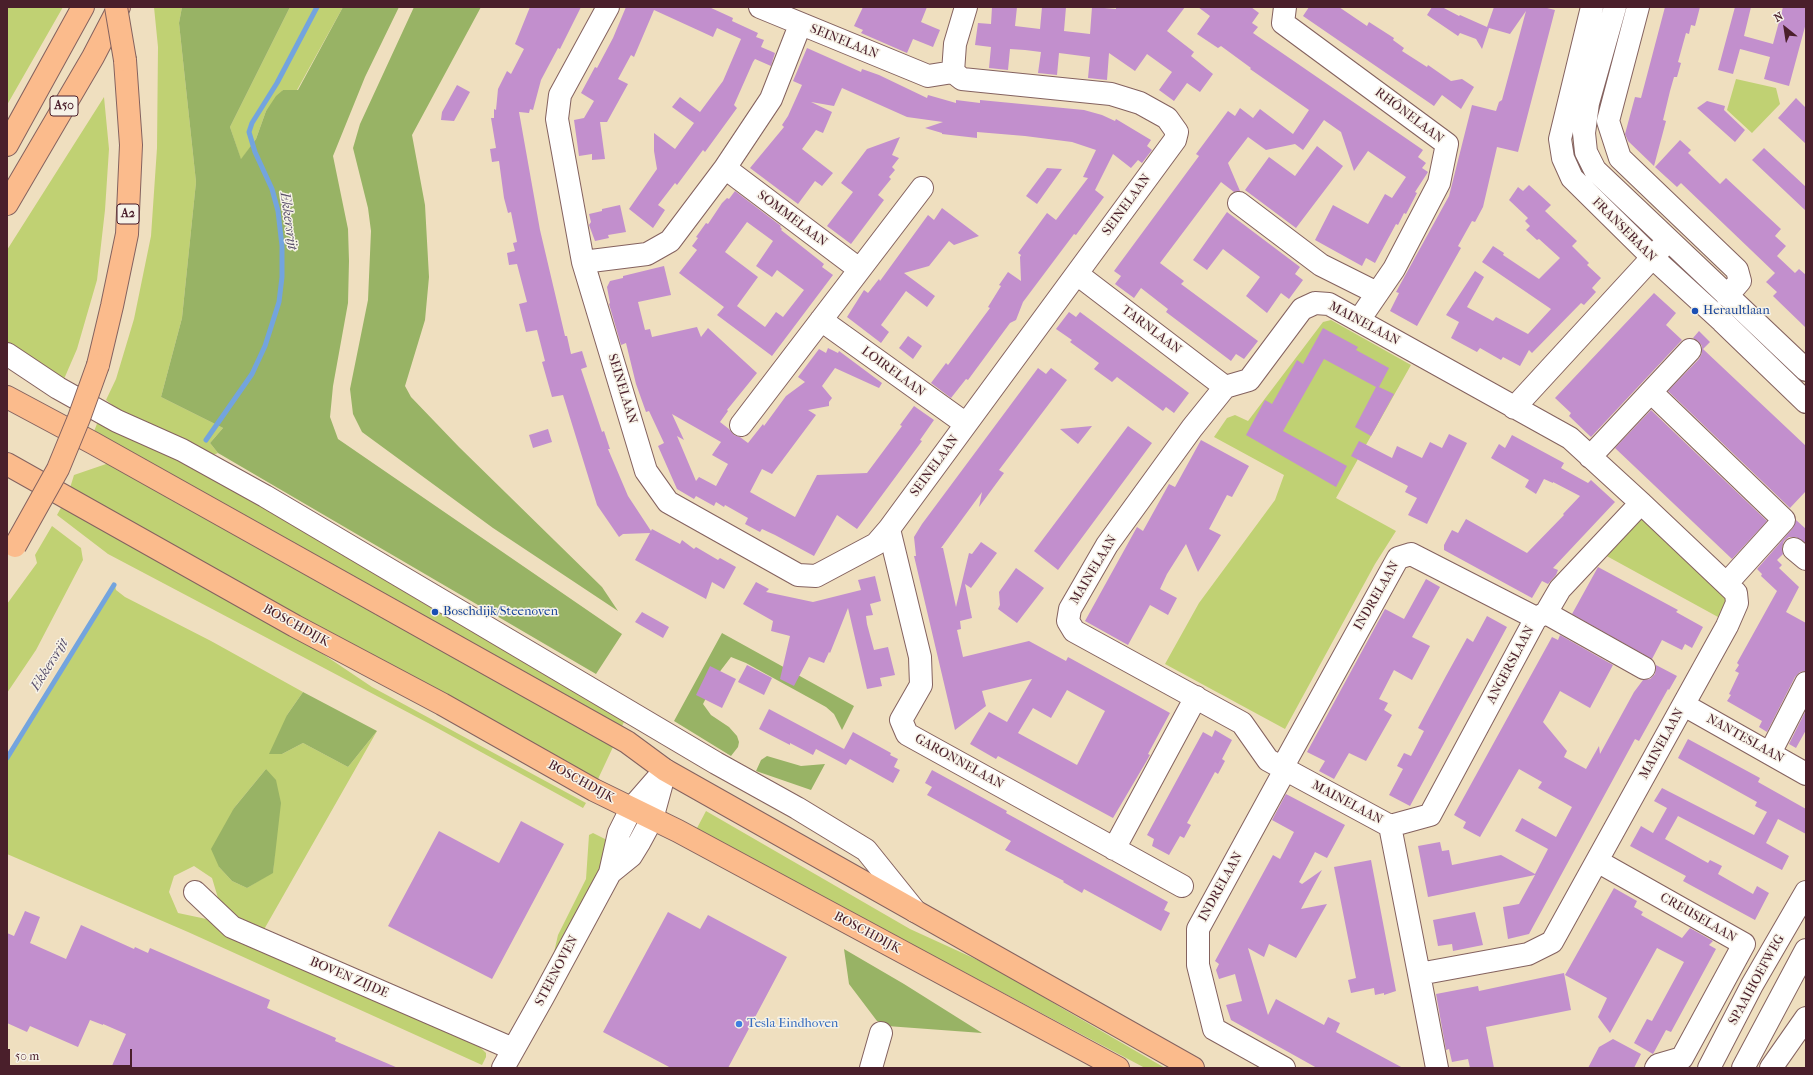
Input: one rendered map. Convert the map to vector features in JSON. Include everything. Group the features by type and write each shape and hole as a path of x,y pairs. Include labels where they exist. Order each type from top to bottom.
{"main road":[{"name":"A50","path":"7,145 83,7"},
{"name":"A2","path":"11,552 58,469 79,418 98,365 127,234 131,145 125,60 116,7"},
{"name":"A50","path":"7,204 93,58 119,7"},
{"path":"7,397 94,443 627,742 665,770 1194,1068"},
{"name":"BOSCHDIJK","path":"7,464 295,626 442,704 594,790 682,834 1118,1068"}],"street":[{"name":"SEINELAAN","path":"608,7 560,95 557,119 583,262 646,471 668,502 798,575 816,576 876,544 889,529 1175,140 1177,132 1166,118 1140,103 1111,94 962,79 953,72 928,76 800,25 760,7"},
{"path":"953,72 955,44 966,7"},
{"name":"RHÔNELAAN","path":"1285,7 1282,23 1447,144 1438,183 1394,269 1359,320"},
{"name":"FRANSEBAAN","path":"1592,7 1560,139 1563,158 1572,178 1652,258 1722,321 1806,402"},
{"name":"FRANSEBAAN","path":"1615,7 1588,103 1584,133 1586,152 1595,170 1806,370"},
{"path":"1638,7 1608,121 1620,158 1737,270 1740,281 1727,296"},
{"path":"583,262 647,254 670,241 725,168 771,99 800,25"},
{"name":"SOMMELAAN","path":"725,168 859,270"},
{"path":"741,425 922,188"},
{"path":"1239,203 1321,265 1377,293"},
{"path":"1514,408 1669,240"},
{"name":"TARNLAAN","path":"1077,274 1225,387"},
{"name":"MAINELAAN","path":"1315,303 1329,304 1359,320 1570,438 1727,583 1736,593 1737,603 1727,626 1684,705 1552,942 1528,954 1419,974 1390,826 1268,760 1242,722 1074,631 1068,621 1070,609 1107,545 1192,428 1225,387 1249,380 1302,309 1315,303"},
{"name":"LOIRELAAN","path":"821,320 966,424"},
{"path":"1590,457 1690,350"},
{"path":"7,354 58,388 117,421 182,450 265,496 866,850 916,912"},
{"path":"1651,392 1784,520 1727,583"},
{"name":"ANGERSLAAN","path":"1390,826 1430,815 1541,616 1560,589 1641,503"},
{"name":"GARONNELAAN","path":"889,529 920,657 921,684 901,720 907,734 1182,886"},
{"name":"INDRELAAN","path":"1284,1068 1214,1029 1198,965 1198,929 1398,558 1411,554 1541,616 1644,668"},
{"path":"1770,753 1806,683"},
{"path":"1114,848 1196,698"},
{"name":"NANTESLAAN","path":"1684,705 1806,774"},
{"name":"STEENOVEN","path":"503,1068 610,873 619,833 631,809 665,770"},
{"name":"STEENOVEN","path":"610,873 631,856 652,819 665,770"},
{"name":"CREUSELAAN","path":"1597,860 1744,944 1682,1058 1658,1064 1656,1068"},
{"name":"BOVEN ZIJDE","path":"195,892 232,927 514,1049"},
{"name":"SPAAIHOEFWEG","path":"1709,1068 1752,985 1806,892"},
{"path":"1743,1068 1806,950"},
{"path":"1419,974 1437,1068"},
{"path":"1752,985 1806,1013"},
{"path":"1771,1068 1806,1018"},
{"path":"871,1068 881,1033"}],"green space":[{"path":"7,7 63,7 7,105"},
{"path":"154,7 182,7 179,23 196,182 182,318 161,397 223,428 210,443 218,453 211,456 130,419 106,400 116,379 134,319 151,236 157,148 158,47"},
{"path":"182,7 290,7 230,127 241,159 256,139 266,111 276,96 283,90 298,90 343,7 399,7 365,77 333,156 348,229 349,261 348,303 333,386 330,417 338,439 622,634 596,674 218,453 210,443 223,428 161,397 182,318 196,182 179,23"},
{"path":"290,7 343,7 297,90 283,90 266,111 256,139 241,160 230,127"},
{"path":"414,7 481,7 412,135 425,205 429,277 425,320 405,386 411,397 459,447 602,587 618,611 493,528 362,432 353,414 350,389 368,300 371,231 368,208 353,148 360,124"},
{"path":"1736,79 1776,88 1780,104 1752,133 1727,110"},
{"path":"104,97 109,149 105,210 97,280 77,349 64,379 7,344 7,250"},
{"path":"1331,320 1411,365 1336,498 1396,531 1375,564 1285,729 1165,664 1199,603 1275,500 1284,475 1214,437 1227,418 1235,415 1248,421 1323,322"},
{"path":"98,421 193,464 418,600 625,720 621,728 93,434"},
{"path":"109,463 249,540 613,747 598,779 300,618 229,576 70,488 74,475"},
{"path":"63,504 290,632 372,687 586,803 583,808 430,724 108,554 57,515"},
{"path":"1643,518 1722,592 1725,598 1725,603 1718,617 1603,554 1632,521"},
{"path":"52,526 81,548 83,560 36,650 7,693 7,604 37,563 35,555"},
{"path":"115,586 116,590 125,597 211,641 303,692 287,715 282,754 303,743 348,767 377,731 262,933 221,908 212,878 194,866 174,876 169,892 178,913 211,920 476,1043 486,1053 486,1057 482,1065 188,932 7,854 7,758","holes":["266,769 276,838 273,872 247,888 232,881 219,867 234,808"]},
{"path":"722,633 854,706 842,730 834,714 826,707 746,663 731,657 718,674 703,704 711,715 729,727 737,736 739,742 738,747 731,756 674,721"},
{"path":"303,692 377,731 348,767 303,743 282,754 269,754 287,715"},
{"path":"767,756 801,766 825,764 811,790 756,771 761,760"},
{"path":"266,769 276,780 281,803 273,873 247,888 232,881 219,867 211,849 234,808"},
{"path":"706,811 910,929 1004,972 1060,1007 1165,1068 1145,1068 696,830"},
{"path":"593,833 609,841 605,861 552,961 558,935 586,879 589,835"},
{"path":"844,949 904,984 982,1033 887,1026 877,1021 849,984"}],"building":[{"path":"530,7 581,7 560,49 558,48 541,80 533,110 530,109 529,113 519,112 540,230 565,336 567,336 571,354 582,351 587,367 581,369 602,432 604,431 610,449 608,449 628,496 651,531 652,529 680,544 682,540 694,549 696,547 718,560 720,558 736,567 724,589 712,582 706,599 635,560 650,533 623,534 619,537 597,505 563,395 552,397 542,362 545,361 537,330 526,332 519,304 527,302 517,264 509,265 507,253 515,251 513,243 517,242 511,212 508,213 504,198 499,161 492,162 490,149 496,148 491,118 494,118 494,109 496,110 498,89 507,71 511,74 524,49 515,44"},
{"path":"626,7 709,7 733,18 732,21 758,33 756,37 764,40 761,47 775,53 771,66 755,59 734,105 737,108 705,152 703,150 677,185 675,183 658,205 665,210 653,228 629,209 657,169 654,151 654,133 675,149 694,123 672,107 680,97 700,112 723,81 741,39 717,28 713,37 654,10 634,57 631,55 618,79 628,84 607,122 600,122 605,159 592,160 592,154 579,156 574,120 584,118 594,101 581,93 595,67 597,68 613,38"},
{"path":"863,7 927,7 921,22 940,30 933,47 913,39 907,53 861,33 863,30 854,26"},
{"path":"992,7 1017,7 1015,26 1040,29 1042,7 1066,7 1064,31 1090,34 1092,7 1116,9 1116,7 1185,7 1167,31 1194,52 1191,56 1213,74 1200,92 1187,83 1174,101 1159,90 1172,72 1147,54 1135,71 1109,53 1107,80 1088,78 1090,57 1059,53 1057,75 1038,73 1041,52 1025,50 1010,49 1008,70 989,68 991,47 975,45 978,23 991,24"},
{"path":"1198,7 1251,7 1259,13 1252,23 1258,27 1253,33 1423,150 1418,157 1426,163 1422,168 1428,172 1415,192 1417,193 1406,214 1404,213 1398,225 1396,224 1375,263 1366,258 1362,266 1315,240 1333,205 1368,224 1385,194 1392,198 1406,177 1368,151 1354,171 1341,132 1324,120 1303,150 1295,144 1266,150 1248,137 1228,163 1240,191 1234,192 1221,182 1160,263 1184,281 1181,284 1258,341 1244,359 1236,354 1231,361 1166,312 1168,309 1141,288 1134,298 1115,284 1121,276 1114,271 1199,156 1196,154 1228,111 1235,116 1240,108 1253,118 1260,109 1293,134 1309,110 1250,69 1251,68 1221,46 1218,48 1197,34 1210,16"},
{"path":"1309,7 1339,7 1367,26 1369,22 1394,38 1393,40 1404,48 1402,51 1427,67 1428,65 1451,81 1462,79 1474,87 1461,109 1442,95 1434,106 1303,16"},
{"path":"1432,7 1442,7 1459,16 1460,15 1487,27 1494,7 1543,7 1555,10 1518,152 1497,147 1483,207 1475,222 1472,221 1458,246 1461,248 1417,326 1390,311 1399,293 1396,292 1449,196 1472,105 1496,111 1499,102 1502,100 1526,11 1510,34 1489,28 1482,49 1476,39 1460,33 1458,36 1427,15"},
{"path":"1665,7 1700,7 1695,26 1691,25 1689,34 1686,33 1678,62 1681,63 1677,77 1674,77 1670,91 1663,120 1666,121 1654,166 1628,141 1625,134 1635,97 1641,98"},
{"path":"1735,7 1751,7 1744,36 1773,44 1783,7 1806,7 1806,23 1789,86 1764,79 1770,57 1740,49 1733,74 1718,70"},
{"path":"807,48 861,72 862,69 879,75 927,98 928,95 956,103 956,100 980,103 980,100 1084,110 1102,115 1115,121 1116,119 1151,140 1147,146 1152,150 1142,163 1138,160 1131,168 1113,154 1095,190 1104,197 1023,302 1016,320 1010,323 968,380 966,379 951,398 931,383 946,363 948,365 990,308 988,307 1001,286 999,285 1008,272 1021,281 1021,255 1018,253 1047,213 1056,220 1088,178 1083,177 1096,150 1072,142 1025,136 977,132 977,138 942,134 925,128 943,122 907,117 842,88 834,106 811,102 832,112 823,133 816,130 802,149 833,173 822,186 815,181 798,204 750,168 784,127 782,125 788,116 802,85 793,81"},
{"path":"457,85 470,92 454,121 441,120 442,112"},
{"path":"1796,98 1806,108 1806,144 1778,118"},
{"path":"1707,101 1725,106 1724,110 1745,130 1735,142 1697,108"},
{"path":"900,137 892,155 899,158 892,167 895,170 889,177 891,179 878,195 884,200 851,244 827,226 853,192 841,183 867,149"},
{"path":"1680,140 1691,150 1688,153 1720,184 1726,178 1781,229 1775,236 1786,246 1777,256 1795,273 1799,269 1806,275 1806,328 1773,296 1777,292 1766,282 1775,273 1681,183 1677,187 1655,167"},
{"path":"1317,146 1343,166 1296,228 1245,190 1269,157 1295,176"},
{"path":"1764,148 1806,187 1806,211 1752,160"},
{"path":"1047,168 1062,169 1037,204 1026,196"},
{"path":"1529,185 1551,205 1545,211 1577,241 1572,246 1589,263 1587,265 1601,278 1592,288 1596,292 1584,305 1581,303 1532,353 1529,350 1520,366 1503,357 1501,360 1480,348 1477,352 1451,338 1459,322 1446,315 1475,271 1484,277 1467,307 1493,321 1496,317 1528,334 1551,309 1482,262 1493,246 1504,253 1503,255 1539,279 1560,258 1539,239 1537,240 1526,230 1530,226 1525,221 1528,218 1509,200 1518,187 1523,191"},
{"path":"735,191 781,226 781,230 824,264 822,267 833,275 772,356 717,315 724,307 679,273 697,250 692,246 698,238 696,237 706,223 708,224 722,203 727,198 729,199","holes":["747,222 773,241 756,266 772,277 777,270 804,290 783,317 776,312 765,327 737,306 758,277 725,252"]},
{"path":"620,205 626,232 608,235 609,238 595,241 589,225 591,222 589,214"},
{"path":"942,208 979,236 954,245 949,241 929,266 904,273 935,296 927,307 906,291 881,325 889,332 881,343 847,317 864,290 868,293 879,279 880,281 928,215 934,220"},
{"path":"1227,212 1300,267 1295,274 1303,280 1289,299 1281,293 1267,313 1246,296 1260,277 1223,249 1207,270 1193,260"},
{"path":"664,266 671,295 638,302 645,330 650,329 652,337 697,327 701,337 708,328 757,373 727,410 728,411 720,422 734,435 740,437 748,443 763,424 764,426 786,396 805,382 798,377 819,349 826,353 828,348 838,353 839,351 882,383 879,388 835,368 822,386 832,398 829,402 829,406 808,410 816,415 772,474 762,469 750,492 795,517 817,475 867,473 902,426 900,425 914,406 934,420 920,440 922,441 857,529 837,515 814,556 775,535 762,529 760,532 745,524 748,518 725,505 724,507 716,502 714,506 696,496 694,499 677,489 658,446 664,443 649,411 646,412 636,384 626,343 621,345 609,304 607,287 610,281 623,278 623,276","holes":["672,414 721,442 712,455 728,464 716,486 699,477 696,481 677,436 684,440"]},
{"path":"1654,293 1676,313 1666,325 1682,340 1591,437 1569,416 1571,413 1555,398"},
{"path":"1069,312 1076,317 1080,312 1189,393 1174,413 1166,407 1163,411 1117,377 1112,382 1094,369 1099,363 1070,342 1072,340 1056,329"},
{"path":"1323,328 1358,347 1356,350 1389,368 1379,387 1394,394 1371,436 1355,427 1376,387 1324,359 1283,431 1347,466 1336,487 1246,435 1265,400 1272,404 1297,360 1303,364"},
{"path":"1699,331 1710,342 1703,349 1806,446 1806,491 1790,508 1668,391 1699,359 1702,353 1702,346 1693,338"},
{"path":"908,336 922,346 913,359 899,348"},
{"path":"1038,368 1046,374 1051,368 1067,380 999,470 1004,473 979,507 982,492 941,548 943,548 956,607 969,553 972,554 981,542 997,553 971,588 965,584 972,618 960,621 961,629 957,630 963,657 1029,641 1066,661 1068,657 1170,713 1148,754 1150,755 1113,818 998,756 996,759 970,744 989,712 1007,722 1032,679 982,691 986,706 955,730 914,556 916,556 914,537 922,524","holes":["1067,690 1105,711 1077,765 1018,733 1033,708 1051,718"]},
{"path":"1651,410 1767,521 1732,559 1615,448"},
{"path":"1092,426 1078,444 1060,429"},
{"path":"1128,426 1152,443 1058,570 1034,551"},
{"path":"548,429 552,442 533,448 529,435"},
{"path":"1449,434 1467,443 1427,524 1408,515 1417,498 1405,492 1408,486 1351,456 1359,441 1392,458 1397,446 1422,458 1430,442 1442,448"},
{"path":"1512,435 1564,463 1561,468 1588,483 1591,480 1615,502 1553,568 1558,570 1556,575 1548,584 1542,581 1532,598 1444,550 1444,545 1452,530 1458,533 1466,519 1527,553 1564,515 1563,514 1580,496 1544,479 1536,494 1525,487 1529,480 1491,458 1499,444 1505,448"},
{"path":"1201,440 1249,466 1232,497 1227,495 1209,529 1221,535 1198,572 1186,544 1167,574 1160,589 1177,598 1168,615 1150,605 1128,645 1085,621 1137,527 1143,531 1169,484 1175,487"},
{"path":"1796,520 1806,529 1806,543 1796,537 1789,537 1784,541 1782,547 1783,554 1777,560 1782,565 1779,568 1799,587 1786,612 1806,623 1806,671 1800,672 1795,677 1767,732 1759,727 1762,721 1727,701 1731,695 1729,694 1739,673 1735,671 1739,665 1737,663 1777,591 1761,576 1762,574 1757,569 1793,528"},
{"path":"1598,567 1678,610 1676,612 1703,627 1692,648 1685,644 1682,650 1662,640 1652,659 1572,614"},
{"path":"1016,568 1044,588 1017,623 998,609 1000,605 999,592"},
{"path":"875,576 881,601 870,604 873,615 866,616 867,624 874,650 888,647 895,675 880,678 882,686 867,689 848,608 830,653 829,652 824,663 809,657 794,686 780,679 790,636 771,631 773,621 743,604 756,582 769,589 766,592 813,602 861,590 858,580"},
{"path":"1426,579 1440,587 1412,637 1430,646 1412,680 1394,670 1379,699 1388,703 1384,710 1392,715 1366,761 1349,753 1334,779 1319,771 1325,761 1307,752 1385,609 1404,619"},
{"path":"642,612 669,627 663,638 635,622"},
{"path":"1487,616 1507,627 1410,806 1389,795 1403,769 1397,766 1404,753 1411,756 1424,731 1418,728 1446,676 1467,638 1473,642"},
{"path":"1560,635 1613,665 1590,708 1560,691 1543,722 1567,751 1564,757 1586,769 1599,746 1600,754 1634,692 1643,680 1650,679 1655,674 1656,665 1677,676 1669,690 1668,689 1639,741 1635,739 1529,934 1508,939 1503,907 1519,904 1535,875 1428,897 1418,846 1440,842 1442,851 1449,850 1452,865 1501,855 1535,874 1548,849 1515,831 1522,818 1556,837 1572,807 1538,788 1542,782 1519,769 1480,837 1463,828 1466,822 1454,815 1552,637 1558,640"},
{"path":"747,665 772,678 764,695 738,682"},
{"path":"710,666 736,679 722,708 696,695"},
{"path":"769,709 844,749 853,732 891,753 890,755 898,759 894,767 900,770 893,783 850,759 846,765 816,749 813,755 790,743 790,745 759,729"},
{"path":"1806,710 1806,730 1796,748 1789,744"},
{"path":"1215,730 1232,740 1222,759 1225,761 1218,774 1215,772 1187,823 1191,825 1184,838 1180,836 1169,855 1152,846 1154,839 1147,835 1203,732 1212,737"},
{"path":"1688,739 1760,778 1758,782 1806,809 1806,834 1778,819 1766,843 1789,856 1782,870 1678,816 1665,839 1708,863 1710,860 1722,866 1718,874 1753,894 1757,886 1769,893 1755,920 1683,881 1686,876 1630,846 1641,826 1653,833 1667,808 1654,801 1662,788 1754,835 1767,812 1755,806 1757,802 1678,758"},
{"path":"932,770 1007,811 1006,813 1168,902 1164,910 1170,913 1161,931 1084,889 1082,893 1063,882 1064,881 1005,850 1011,841 927,795 932,787 925,783"},
{"path":"1286,794 1345,825 1327,858 1315,852 1299,882 1302,884 1322,870 1301,909 1327,904 1296,958 1269,944 1264,957 1248,948 1268,1015 1276,999 1324,1025 1328,1017 1340,1023 1336,1032 1403,1068 1317,1068 1231,1020 1226,1005 1242,1001 1235,974 1219,979 1216,970 1219,964 1215,961 1273,855 1280,859 1294,832 1272,820"},
{"path":"521,821 564,844 492,979 388,926 439,831 499,863"},
{"path":"1371,860 1396,991 1384,995 1384,993 1375,995 1374,988 1351,993 1348,980 1356,978 1334,867"},
{"path":"1614,888 1637,901 1634,907 1643,912 1641,915 1682,938 1690,928 1713,941 1709,945 1716,949 1671,1032 1666,1030 1653,1054 1634,1043 1647,1019 1652,1021 1684,962 1657,948 1610,1033 1598,1017 1607,998 1565,975"},
{"path":"25,911 40,917 30,943 66,959 81,925 134,949 135,947 148,953 150,948 270,1000 267,1008 336,1038 335,1041 398,1068 111,1068 126,1034 103,1024 90,1020 78,1047 30,1026 27,1032 7,1023 7,933 14,936"},
{"path":"668,912 700,929 708,915 787,957 728,1068 671,1068 603,1032"},
{"path":"1475,912 1483,945 1453,951 1452,944 1438,946 1433,920"},
{"path":"1564,973 1571,1010 1486,1027 1494,1068 1470,1068 1468,1059 1452,1062 1449,1049 1446,1050 1436,994 1478,986 1479,991"},
{"path":"1613,1039 1641,1054 1634,1068 1588,1068 1599,1047"}],"waterway":[{"name":"Ekkersrijt","path":"206,440 252,374 265,346 279,302 282,277 282,246 278,211 272,189 255,152 249,132 252,123 277,83 317,7"},
{"name":"Ekkersrijt","path":"7,758 114,585"}],"place":[{"name":"Heraultlaan","path":"1695,311"},
{"name":"Boschdijk/Steenoven","path":"435,612"},
{"name":"Tesla Eindhoven","path":"739,1024"}]}
